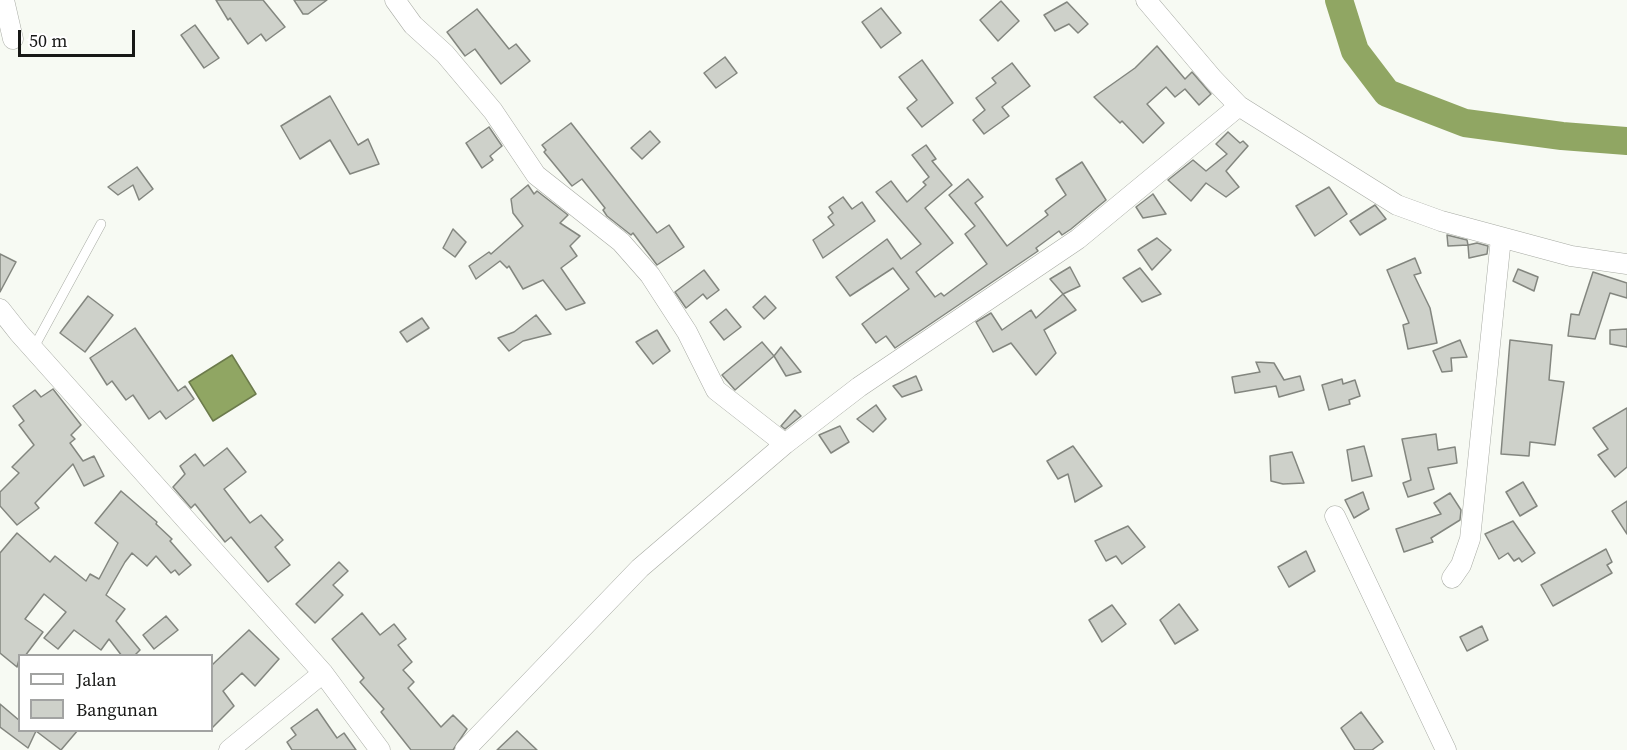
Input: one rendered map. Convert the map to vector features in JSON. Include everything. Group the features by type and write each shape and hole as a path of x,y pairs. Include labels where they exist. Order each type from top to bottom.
{"street":[{"path":"3,0 13,39"},
{"path":"395,0 413,25 446,54 493,111 536,175 621,242 650,275 687,332 716,390 785,444"},
{"path":"1146,0 1212,79 1239,106 1397,205 1501,238 1571,256 1627,264"},
{"path":"465,750 640,568 785,444 847,395 1078,239 1239,106"},
{"path":"1452,578 1461,565 1470,539 1501,238"},
{"path":"0,309 33,349 323,673 380,750"},
{"path":"1335,516 1446,750"},
{"path":"229,750 323,673"}],"lane":[{"path":"33,349 100,224"}],"shaded area":[{"path":"232,355 256,394 213,421 189,382"}],"building":[{"path":"216,0 263,0 285,27 266,41 261,34 248,44 230,18 228,20"},
{"path":"294,0 327,0 308,14 303,14"},
{"path":"1001,1 1019,21 998,41 980,20"},
{"path":"1067,2 1088,24 1078,33 1069,24 1055,31 1044,15"},
{"path":"881,8 901,33 881,48 862,22"},
{"path":"477,9 509,49 516,44 530,61 501,84 475,49 465,56 447,32"},
{"path":"195,25 219,58 204,68 181,35"},
{"path":"1157,46 1185,79 1192,72 1211,94 1199,105 1185,89 1175,97 1166,87 1147,104 1164,123 1143,143 1094,97 1135,68"},
{"path":"725,57 737,73 716,88 704,73"},
{"path":"922,60 953,103 922,127 907,108 917,100 899,77"},
{"path":"1012,63 1030,86 1002,107 1009,116 984,134 973,120 985,110 976,98 996,83 992,78"},
{"path":"330,96 358,145 368,139 379,164 350,174 330,140 300,159 281,126"},
{"path":"571,123 657,233 669,225 684,247 657,265 633,233 631,235 607,216 603,210 605,208 582,179 572,186 544,152 546,150 542,145"},
{"path":"489,127 502,146 490,156 493,160 482,168 466,143"},
{"path":"650,131 660,142 642,159 631,148"},
{"path":"1228,132 1240,143 1243,141 1248,146 1226,171 1239,187 1226,197 1206,183 1191,201 1168,180 1193,160 1206,171 1227,154 1216,144"},
{"path":"926,145 936,159 932,161 952,185 925,208 953,243 916,272 935,297 941,293 944,296 987,264 965,234 975,226 949,195 968,179 983,197 975,203 1007,246 1048,215 1045,211 1066,195 1056,179 1082,162 1106,200 1071,229 1062,235 1059,231 1036,248 1038,251 895,348 886,336 876,343 862,324 909,289 893,268 850,296 836,277 887,239 901,259 921,244 876,192 891,181 907,202 926,185 923,182 929,177 912,155"},
{"path":"137,167 153,189 139,200 133,185 118,195 108,187"},
{"path":"528,185 534,194 537,191 568,215 560,223 580,236 570,246 577,256 561,268 585,303 566,310 543,280 523,289 509,266 507,268 500,261 476,279 469,266 489,252 491,254 523,226 513,213 511,199"},
{"path":"1329,187 1347,214 1315,236 1296,206"},
{"path":"1153,194 1166,214 1143,218 1136,207"},
{"path":"843,197 852,209 862,202 875,221 823,258 813,240 834,225 828,217 833,213 829,207"},
{"path":"1375,205 1386,219 1360,235 1350,221"},
{"path":"453,229 466,242 455,257 443,248"},
{"path":"1447,235 1467,240 1468,245 1448,246"},
{"path":"1157,238 1171,250 1152,270 1138,250"},
{"path":"1477,243 1488,246 1487,254 1469,258 1468,245"},
{"path":"0,254 16,262 0,292"},
{"path":"1415,258 1421,273 1414,275 1430,308 1437,343 1408,349 1403,325 1409,323 1387,270"},
{"path":"1070,267 1080,286 1063,294 1050,279"},
{"path":"1140,268 1161,294 1142,302 1123,278"},
{"path":"1518,269 1538,277 1534,291 1513,281"},
{"path":"704,270 719,290 707,299 703,294 686,308 675,292"},
{"path":"1593,272 1627,283 1627,298 1610,293 1595,339 1568,336 1571,314 1579,315"},
{"path":"1063,294 1076,310 1044,330 1056,353 1036,375 1011,343 993,352 976,322 991,313 1002,330 1031,310 1036,318"},
{"path":"88,296 113,315 85,352 60,333"},
{"path":"765,296 776,308 764,319 753,307"},
{"path":"726,309 741,327 724,340 710,322"},
{"path":"536,315 551,334 523,341 509,351 498,338 514,332"},
{"path":"422,318 429,328 407,342 400,332"},
{"path":"135,328 178,391 185,386 194,399 166,419 160,411 149,419 133,395 126,400 112,381 107,385 90,358"},
{"path":"1627,329 1627,347 1610,344 1610,330"},
{"path":"657,330 670,351 653,364 636,342"},
{"path":"1460,340 1467,357 1451,358 1452,371 1442,372 1433,351"},
{"path":"1510,340 1552,345 1549,380 1564,382 1555,445 1530,442 1529,456 1501,454"},
{"path":"762,342 774,356 735,390 722,375"},
{"path":"781,347 801,372 786,376 774,356"},
{"path":"1256,362 1274,363 1284,380 1300,376 1304,390 1279,397 1276,386 1235,393 1232,377 1260,372"},
{"path":"916,376 922,390 902,397 893,386"},
{"path":"1342,379 1343,384 1355,380 1360,396 1349,400 1350,404 1329,410 1322,385"},
{"path":"53,389 81,425 71,435 75,439 70,443 83,461 94,456 104,476 84,486 73,464 35,503 39,508 17,525 0,506 0,492 19,473 12,467 34,445 19,425 24,421 13,406 35,390 41,397"},
{"path":"876,405 886,419 873,432 857,419"},
{"path":"1627,408 1627,467 1615,477 1598,455 1608,449 1593,428"},
{"path":"795,410 801,416 785,429 781,426"},
{"path":"840,426 849,442 831,453 819,435"},
{"path":"1436,434 1438,450 1455,447 1457,463 1428,468 1434,489 1408,497 1403,483 1411,480 1402,439"},
{"path":"1073,446 1102,486 1075,502 1068,474 1058,479 1047,461"},
{"path":"1364,446 1372,476 1352,481 1347,450"},
{"path":"227,448 246,472 224,489 250,523 261,515 283,540 275,547 290,565 268,582 231,537 225,542 195,504 191,508 173,487 185,474 180,466 195,454 204,466"},
{"path":"1292,452 1304,483 1283,484 1271,481 1270,456"},
{"path":"1523,482 1537,506 1520,516 1506,492"},
{"path":"121,491 157,522 156,524 172,539 170,541 191,565 179,575 175,570 171,573 156,556 147,566 132,553 125,562 106,595 125,609 116,621 140,650 136,654 120,654 109,639 101,650 74,630 58,649 44,638 66,612 44,594 25,619 43,632 26,654 18,654 17,667 0,653 0,553 17,533 50,562 55,556 86,581 90,574 99,579 118,543 95,523"},
{"path":"1363,492 1369,509 1354,518 1345,500"},
{"path":"1450,493 1461,510 1460,520 1431,538 1433,542 1404,552 1396,529 1441,514 1434,503"},
{"path":"1627,501 1627,534 1612,511"},
{"path":"1513,521 1535,553 1522,562 1519,558 1514,561 1508,553 1499,559 1485,534"},
{"path":"1128,526 1145,547 1122,564 1116,556 1106,561 1095,541"},
{"path":"1606,549 1612,562 1607,565 1612,573 1553,606 1541,585"},
{"path":"1306,551 1315,571 1289,587 1278,567"},
{"path":"339,562 348,571 333,585 343,595 315,623 296,604"},
{"path":"1179,604 1198,630 1175,644 1160,620"},
{"path":"1112,605 1126,624 1102,642 1089,620"},
{"path":"362,613 380,635 394,624 406,639 398,645 412,662 403,670 414,682 408,688 441,727 453,715 467,729 453,750 411,750 381,712 384,709 360,682 364,678 332,639"},
{"path":"166,616 178,630 154,649 143,635"},
{"path":"1482,626 1488,640 1467,651 1460,637"},
{"path":"249,630 279,659 255,686 242,673 223,691 234,706 213,727 213,664"},
{"path":"0,704 18,719 18,732 36,732 28,748 0,727"},
{"path":"317,709 337,738 344,733 356,750 292,750 287,742 296,735 291,728"},
{"path":"1361,712 1383,742 1372,750 1355,750 1341,728"},
{"path":"517,731 537,750 497,750"},
{"path":"37,732 76,732 61,750"}],"waterway":[{"path":"1339,0 1355,51 1387,93 1465,123 1562,136 1627,141"}]}
